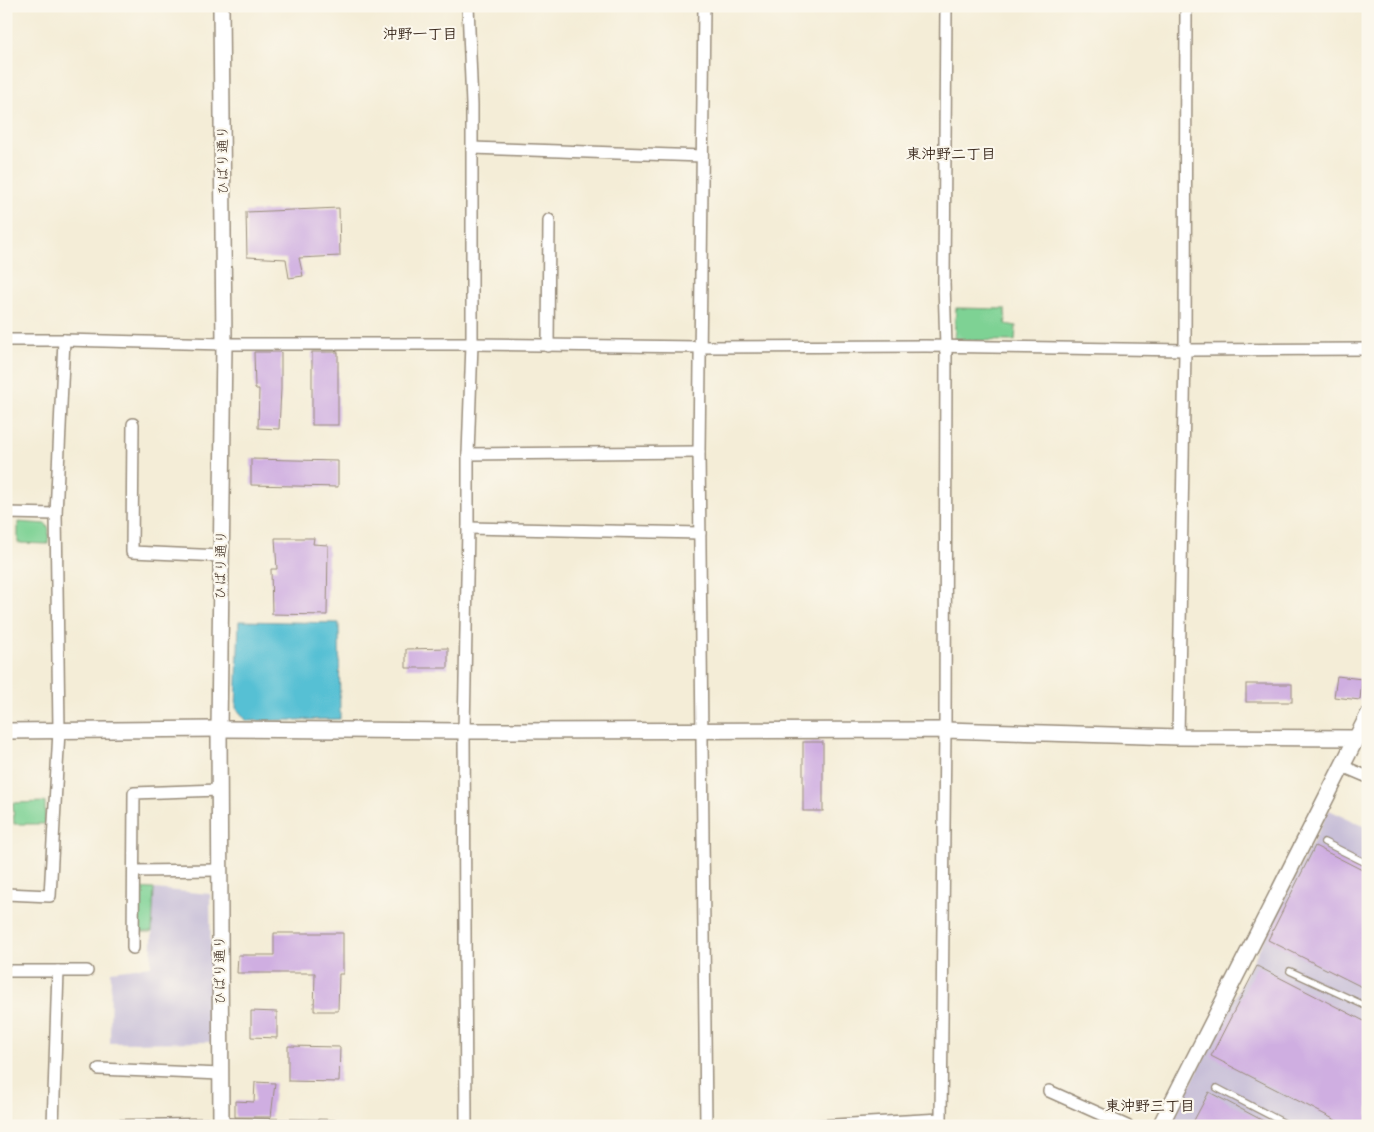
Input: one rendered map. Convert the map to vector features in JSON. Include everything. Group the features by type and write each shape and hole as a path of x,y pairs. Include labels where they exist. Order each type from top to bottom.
{"street":[{"name":"ひばり通り","path":"221,6 224,344 218,729 221,1125"},
{"path":"466,1126 464,731 468,454 472,344 472,148 468,6"},
{"path":"704,6 699,452 706,1126"},
{"path":"816,1126 939,1122 945,730 946,347 944,283 946,6"},
{"path":"1178,737 1184,350 1186,6"},
{"path":"472,148 702,156"},
{"path":"548,346 549,220"},
{"path":"6,340 224,344 472,344 1184,350 1368,349"},
{"path":"6,894 50,896 59,731 56,514 64,340"},
{"path":"133,424 132,552 221,556"},
{"path":"468,454 699,452"},
{"path":"6,513 56,514"},
{"path":"468,528 700,534"},
{"path":"1160,1126 1342,766 1362,736 1368,715"},
{"path":"6,731 218,729 464,731 945,730 1178,737 1362,736"},
{"path":"1342,766 1368,777"},
{"path":"133,948 134,793 219,790"},
{"path":"134,871 219,870"},
{"path":"6,971 87,970"},
{"path":"53,1126 58,971"},
{"path":"99,1069 221,1074"},
{"path":"1049,1091 1126,1126"},
{"path":"110,1126 333,1126"}],"lane":[{"path":"1324,842 1368,864"},
{"path":"1290,971 1368,1007"},
{"path":"1216,1088 1290,1126"}],"shaded area":[{"path":"1329,810 1368,828 1368,1126 1170,1126"},
{"path":"154,889 210,894 212,1042 110,1043 111,971 151,966"}],"green space":[{"path":"956,308 1005,309 1006,324 1016,326 1015,341 954,340"},
{"path":"18,522 46,524 49,529 48,544 18,543"},
{"path":"45,802 45,824 14,824 13,803"},
{"path":"135,888 154,889 152,932 137,932"}],"water":[{"path":"239,621 339,623 340,719 247,721 236,708"}],"building":[{"path":"339,208 340,256 299,258 303,276 289,278 286,259 247,257 246,212"},
{"path":"254,352 281,352 279,429 258,428 259,389 255,389"},
{"path":"312,352 338,352 338,425 312,425"},
{"path":"251,459 338,461 338,487 251,485"},
{"path":"275,538 314,538 313,544 328,545 327,615 272,614 271,569 277,569"},
{"path":"448,648 448,668 406,668 406,649"},
{"path":"1337,676 1362,679 1360,700 1334,697"},
{"path":"1246,684 1292,684 1292,702 1246,702"},
{"path":"803,742 823,742 823,811 803,811"},
{"path":"1315,846 1368,873 1368,990 1268,940"},
{"path":"274,933 343,933 343,974 339,974 338,1011 314,1011 315,973 237,973 238,955 274,955"},
{"path":"1257,966 1368,1023 1368,1126 1347,1126 1211,1056"},
{"path":"251,1011 277,1012 277,1038 251,1037"},
{"path":"288,1046 340,1047 339,1082 288,1081"},
{"path":"255,1082 275,1083 271,1117 235,1117 235,1101 254,1102"},
{"path":"1209,1092 1273,1126 1191,1126"}],"district":[{"name":"沖野一丁目","path":"420,34"},
{"name":"東沖野二丁目","path":"951,154"},
{"name":"東沖野三丁目","path":"1150,1106"}]}
